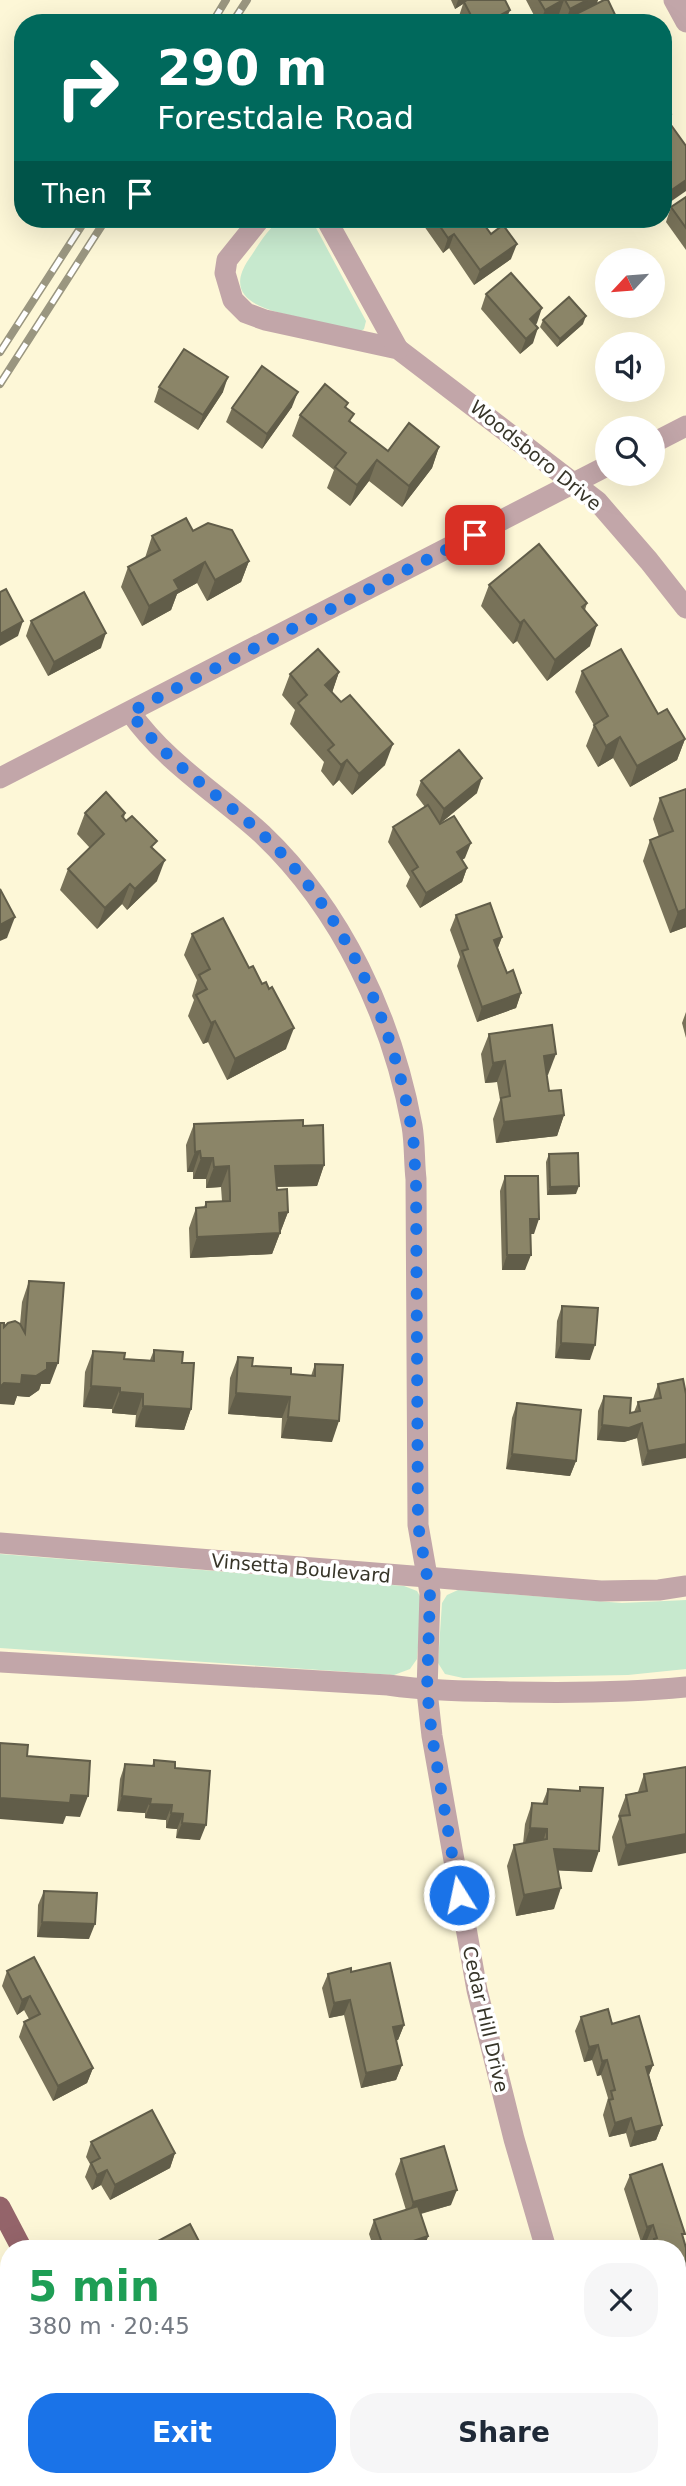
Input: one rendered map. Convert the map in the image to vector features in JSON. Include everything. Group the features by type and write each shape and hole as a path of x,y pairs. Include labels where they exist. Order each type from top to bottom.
{"main road":[{"path":"0,2207 17,2240"}],"street":[{"path":"674,0 686,22"},
{"name":"Woodsboro Drive","path":"253,228 227,260 225,273 233,300 246,313 265,320 398,349"},
{"name":"Woodsboro Drive","path":"331,228 398,349 597,501 686,608"},
{"path":"665,437 686,426"},
{"path":"0,778 595,472"},
{"name":"Cedar Hill Drive","path":"130,712 148,736 179,767 260,833 291,863 317,895 350,949 393,1050 412,1128 416,1179 418,1525 430,1593 427,1690 432,1736 477,1990 514,2139 543,2240"},
{"name":"Vinsetta Boulevard","path":"0,1542 601,1591 659,1590 686,1586"},
{"path":"0,1662 388,1685 427,1690 587,1693 686,1687"}],"green space":[{"path":"272,228 316,228 366,321 364,329 361,331 277,312 264,308 245,295 240,286 241,274"},
{"path":"0,1554 404,1586 417,1591 422,1600 417,1659 410,1669 394,1675 0,1648"},
{"path":"458,1590 622,1603 686,1600 686,1669 628,1675 463,1678 445,1674 438,1663 442,1603 447,1595"}],"building":[{"path":"505,0 510,10 503,14 470,14 464,2"},
{"path":"539,0 563,0 545,10"},
{"path":"565,0 587,0 570,9"},
{"path":"608,0 615,14 576,14"},
{"path":"672,126 686,146 686,180 672,190"},
{"path":"686,197 686,228 672,208"},
{"path":"441,228 487,228 491,234 499,228 505,228 517,244 480,270 454,234 448,238"},
{"path":"511,273 542,308 530,319 538,328 526,339 486,294"},
{"path":"569,297 586,316 560,339 543,320"},
{"path":"184,349 228,377 203,415 159,387"},
{"path":"262,366 298,392 267,434 232,408"},
{"path":"325,384 348,403 345,407 354,414 349,421 388,451 409,423 439,447 409,486 377,460 357,485 335,467 346,453 300,415"},
{"path":"186,518 193,531 208,523 232,530 249,561 215,580 205,562 174,580 179,589 149,606 128,567 160,550 152,536"},
{"path":"539,544 587,603 582,607 597,625 555,660 524,620 520,623 489,585"},
{"path":"6,589 23,621 0,634 0,592"},
{"path":"84,592 106,633 54,662 31,621"},
{"path":"318,649 339,672 325,685 341,702 350,695 393,744 359,774 347,760 341,765 328,750 334,745 298,703 307,695 290,674"},
{"path":"621,649 658,714 667,709 685,739 637,766 620,737 606,746 594,725 608,716 582,671"},
{"path":"459,750 482,778 444,809 421,781"},
{"path":"686,789 686,909 678,912 650,840 673,831 660,798"},
{"path":"106,792 125,813 122,816 126,821 132,816 157,841 151,847 165,860 135,889 130,884 105,908 68,869 104,834 85,813"},
{"path":"428,805 440,824 454,816 471,843 457,852 467,868 426,893 412,871 418,867 393,827"},
{"path":"0,889 15,917 0,925"},
{"path":"490,903 502,937 494,940 507,973 513,970 521,993 482,1007 462,951 468,949 456,915"},
{"path":"223,918 249,968 253,966 262,984 266,982 269,989 272,987 294,1028 235,1059 215,1021 211,1023 196,995 207,989 199,975 210,969 192,934"},
{"path":"552,1025 556,1054 544,1056 549,1091 561,1090 564,1115 504,1122 501,1098 510,1096 505,1061 493,1063 489,1034"},
{"path":"303,1120 303,1126 323,1125 324,1165 275,1166 277,1190 287,1189 288,1212 279,1213 280,1233 197,1237 196,1208 206,1207 206,1202 230,1201 230,1192 229,1166 214,1167 213,1158 201,1158 200,1151 195,1152 194,1124"},
{"path":"578,1153 579,1186 550,1187 549,1154"},
{"path":"505,1176 538,1176 539,1219 530,1219 531,1255 507,1255"},
{"path":"29,1281 64,1283 58,1363 47,1363 47,1369 36,1376 22,1375 21,1384 4,1383 0,1387 0,1323 4,1323 4,1327 15,1321 25,1333"},
{"path":"562,1306 598,1308 595,1345 561,1343"},
{"path":"154,1350 183,1352 182,1363 194,1363 191,1409 143,1406 143,1394 120,1392 120,1388 91,1386 93,1351 125,1353 124,1359 154,1361"},
{"path":"238,1357 253,1358 252,1366 291,1368 291,1374 315,1376 315,1364 343,1365 339,1421 288,1417 290,1397 236,1393"},
{"path":"683,1379 686,1394 686,1444 648,1451 642,1423 629,1428 602,1425 604,1396 631,1398 630,1413 640,1411 638,1402 661,1398 658,1384"},
{"path":"517,1403 581,1410 576,1461 512,1454"},
{"path":"0,1743 28,1745 27,1756 90,1761 88,1796 71,1795 70,1803 0,1798"},
{"path":"154,1760 175,1762 175,1768 210,1771 206,1825 182,1823 183,1814 171,1813 172,1805 150,1804 151,1799 122,1796 125,1764 154,1766"},
{"path":"686,1767 686,1834 626,1845 620,1816 630,1815 626,1795 647,1791 644,1774"},
{"path":"580,1787 603,1788 599,1851 554,1849 561,1888 524,1895 514,1845 547,1839 547,1829 530,1828 532,1803 547,1804 548,1789 580,1791"},
{"path":"44,1891 97,1893 95,1924 42,1922"},
{"path":"34,1957 93,2068 58,2086 24,2022 40,2014 30,1996 22,2000 7,1971"},
{"path":"390,1963 404,2025 393,2027 402,2065 366,2073 350,2000 334,2003 328,1974"},
{"path":"608,2009 612,2024 639,2016 653,2065 646,2067 662,2125 635,2132 631,2118 615,2123 609,2100 613,2099 611,2091 615,2090 607,2060 602,2061 598,2045 589,2047 581,2017"},
{"path":"152,2110 175,2153 115,2185 107,2170 97,2175 91,2163 100,2158 91,2142"},
{"path":"444,2146 457,2190 413,2202 401,2159"},
{"path":"662,2164 685,2234 682,2234 684,2240 654,2240 657,2238 653,2225 647,2227 630,2175"},
{"path":"418,2206 428,2236 416,2240 381,2240 374,2220"},
{"path":"190,2224 198,2240 160,2240"}],"railway":[{"path":"217,14 226,0"},
{"path":"238,14 247,0"},
{"path":"0,352 80,228"},
{"path":"0,384 100,228"}],"route":[{"path":"459,1895 432,1736 427,1690 430,1593 418,1525 416,1179 412,1128 393,1050 350,949 317,895 291,863 260,833 179,767 148,736 130,712 475,535"}]}
